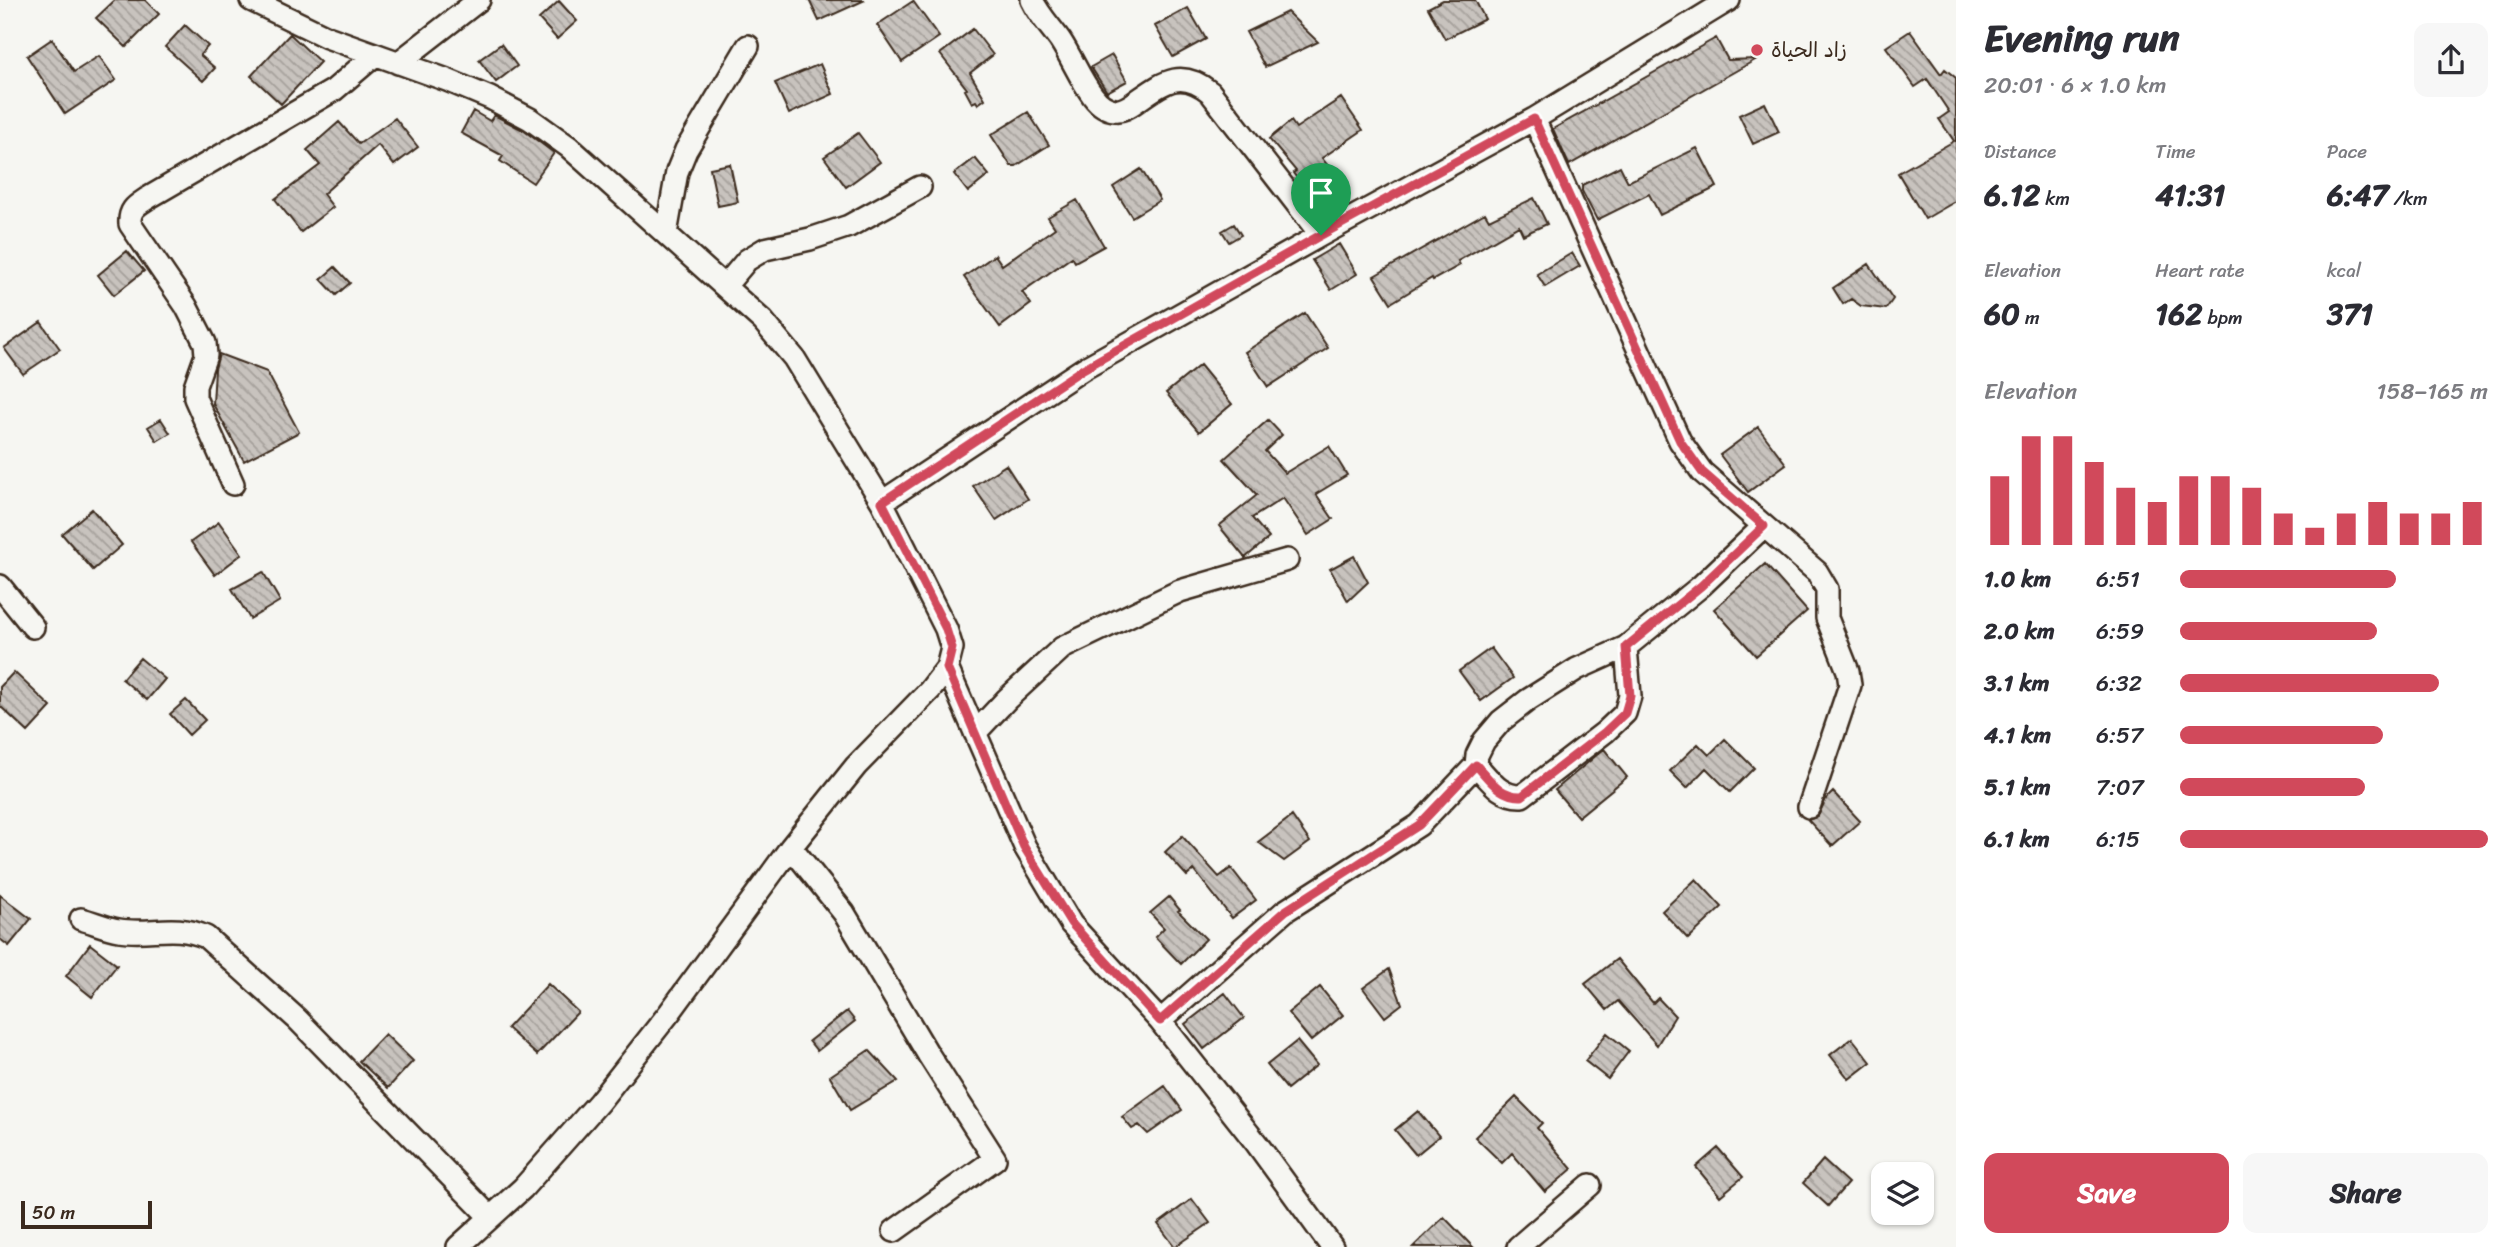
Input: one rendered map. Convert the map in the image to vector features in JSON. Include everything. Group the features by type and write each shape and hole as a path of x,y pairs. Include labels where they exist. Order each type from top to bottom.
{"street":[{"path":"251,0 327,37 447,80 530,119 569,147 726,285 764,321 794,358 882,502 946,629 952,648 947,668 930,690 856,766 791,846 670,1012 599,1102 523,1188 458,1247"},
{"path":"398,63 479,0"},
{"path":"1032,0 1037,11 1060,40 1092,96 1103,107 1118,111 1128,108 1167,81 1186,78 1199,83 1210,92 1321,235"},
{"path":"882,502 1083,369 1534,119 1729,0"},
{"path":"666,234 677,172 686,150 748,46"},
{"path":"233,484 195,398 195,386 206,355 205,343 186,306 130,224 130,214 148,198 334,90 375,55"},
{"path":"1534,119 1680,441 1702,472 1817,572 1827,589 1827,618 1848,671 1850,685 1809,807"},
{"path":"726,285 747,260 765,248 810,239 849,226 920,187"},
{"path":"1160,1021 1285,911 1419,825 1476,765 1477,755 1484,741 1501,721 1528,699 1577,669 1626,647 1701,586 1764,526"},
{"path":"975,733 1062,648 1180,591 1287,560"},
{"path":"0,586 33,627"},
{"path":"1476,765 1502,793 1522,796 1605,732 1625,713 1630,696 1626,647"},
{"path":"947,668 1024,847 1071,923 1160,1021 1257,1144 1332,1247"},
{"path":"791,846 844,914 995,1159 894,1231"},
{"path":"81,919 119,930 178,929 206,937 297,1018 490,1217"},
{"path":"1518,1247 1590,1185"}],"building":[{"path":"115,0 145,0 159,14 126,47 96,18"},
{"path":"809,0 865,0 819,21"},
{"path":"1443,0 1475,0 1485,19 1445,39 1428,8"},
{"path":"559,1 577,21 557,39 539,19"},
{"path":"913,1 939,37 902,62 877,25"},
{"path":"1188,8 1206,39 1173,57 1155,26"},
{"path":"1287,12 1318,42 1265,67 1246,32"},
{"path":"185,25 208,46 200,55 215,68 203,81 165,47"},
{"path":"973,29 993,55 970,73 985,99 978,104 976,101 972,103 965,90 967,89 940,54"},
{"path":"1910,31 1941,74 1945,69 1956,78 1956,201 1925,219 1898,173 1954,141 1939,119 1949,112 1927,79 1915,87 1886,47"},
{"path":"290,34 320,62 281,104 251,76"},
{"path":"1716,38 1728,60 1757,59 1569,165 1553,129"},
{"path":"52,39 74,72 99,56 116,80 65,114 27,56"},
{"path":"501,44 517,66 496,82 479,60"},
{"path":"1112,55 1127,81 1107,92 1091,67"},
{"path":"820,64 833,94 789,114 775,83"},
{"path":"1341,98 1363,130 1322,158 1335,175 1310,195 1293,173 1296,171 1269,139 1291,121 1296,128"},
{"path":"1765,103 1779,132 1753,144 1739,115"},
{"path":"473,111 490,121 494,115 523,130 554,153 533,183 500,161 503,156 461,133"},
{"path":"1028,112 1049,145 1016,166 1011,166 991,135"},
{"path":"395,118 418,147 394,165 378,145 323,194 333,207 301,232 275,199 320,165 307,150 339,122 359,144"},
{"path":"858,133 880,162 846,187 824,157"},
{"path":"1697,148 1717,187 1660,215 1649,194 1597,220 1582,191 1582,185 1620,166 1628,182"},
{"path":"975,158 989,175 968,192 954,174"},
{"path":"730,164 738,202 718,206 710,168"},
{"path":"1141,169 1160,200 1132,217 1113,187"},
{"path":"1534,198 1547,224 1523,235 1519,226 1458,261 1460,265 1433,280 1432,278 1391,303 1374,276 1485,213 1489,220"},
{"path":"1077,200 1104,246 1075,262 1072,257 1022,292 1031,304 1000,327 964,277 995,255 1002,265 1055,228 1048,217"},
{"path":"1234,224 1241,235 1229,242 1222,231"},
{"path":"1339,244 1357,274 1331,290 1312,260"},
{"path":"127,251 144,271 114,295 98,275"},
{"path":"1572,253 1580,266 1545,287 1537,274"},
{"path":"1869,264 1893,299 1886,309 1861,306 1851,299 1843,304 1833,288"},
{"path":"335,267 350,283 336,295 321,279"},
{"path":"1305,313 1328,348 1268,387 1245,352"},
{"path":"41,322 60,349 23,374 4,348"},
{"path":"219,354 267,372 299,432 244,461 213,404 215,369"},
{"path":"1200,365 1232,404 1199,432 1166,393"},
{"path":"161,419 170,433 157,441 148,427"},
{"path":"1268,420 1282,435 1265,451 1285,473 1329,446 1347,475 1316,494 1333,519 1308,535 1283,498 1252,518 1269,538 1245,558 1219,526 1257,495 1224,459"},
{"path":"1758,427 1786,464 1748,492 1720,455"},
{"path":"1006,465 1028,499 996,520 973,486"},
{"path":"92,509 122,545 93,570 62,534"},
{"path":"219,522 242,554 215,575 191,542"},
{"path":"1354,556 1368,582 1348,601 1330,569"},
{"path":"1765,564 1807,611 1756,656 1714,609"},
{"path":"263,572 280,601 250,619 232,589"},
{"path":"1491,648 1513,678 1481,701 1459,671"},
{"path":"140,658 165,679 147,700 122,679"},
{"path":"14,672 51,707 28,732 0,706 0,687"},
{"path":"186,700 205,720 189,735 170,714"},
{"path":"1725,739 1754,768 1730,792 1706,768 1687,788 1670,771 1698,744 1709,755"},
{"path":"1604,749 1627,777 1578,817 1555,790"},
{"path":"1833,792 1860,821 1832,846 1808,820 1818,816 1826,799"},
{"path":"1292,816 1310,842 1284,861 1258,842"},
{"path":"1182,836 1219,877 1231,868 1256,900 1232,918 1194,870 1187,876 1165,852"},
{"path":"1696,879 1722,907 1688,939 1662,911"},
{"path":"0,895 31,919 9,946 0,939"},
{"path":"1169,897 1180,910 1178,911 1206,939 1181,964 1155,937 1164,928 1150,913"},
{"path":"90,944 117,965 92,997 66,976"},
{"path":"1617,959 1653,1003 1658,998 1675,1016 1657,1045 1618,1001 1607,1010 1585,984"},
{"path":"1389,969 1402,1004 1385,1017 1363,988"},
{"path":"548,984 578,1012 537,1055 507,1028"},
{"path":"1320,987 1343,1015 1311,1041 1288,1013"},
{"path":"1225,993 1244,1018 1204,1049 1185,1024"},
{"path":"847,1011 855,1021 817,1051 809,1041"},
{"path":"1607,1033 1629,1051 1608,1079 1585,1061"},
{"path":"385,1034 413,1061 388,1088 359,1061"},
{"path":"1852,1038 1871,1062 1849,1079 1830,1055"},
{"path":"1297,1041 1317,1065 1287,1089 1267,1065"},
{"path":"869,1050 898,1081 850,1110 830,1076"},
{"path":"1165,1086 1182,1110 1148,1134 1139,1125 1132,1129 1122,1117"},
{"path":"1516,1097 1542,1123 1537,1128 1572,1169 1545,1192 1512,1153 1502,1163 1475,1137"},
{"path":"1418,1111 1439,1136 1416,1155 1395,1130"},
{"path":"1718,1148 1743,1177 1720,1196 1696,1167"},
{"path":"1823,1160 1848,1183 1828,1206 1803,1183"},
{"path":"1192,1199 1210,1223 1175,1247 1158,1224"},
{"path":"1444,1217 1473,1247 1413,1247"}],"place":[{"name":"زاد الحياة","path":"1757,50"}],"route":[{"path":"1534,119 1680,441 1702,472 1764,526 1701,586 1626,647 1630,696 1625,713 1605,732 1522,796 1502,793 1476,765 1419,825 1285,911 1160,1021 1071,923 1024,847 947,668 952,648 946,629 882,502 1083,369 1321,235 1534,119"}]}
